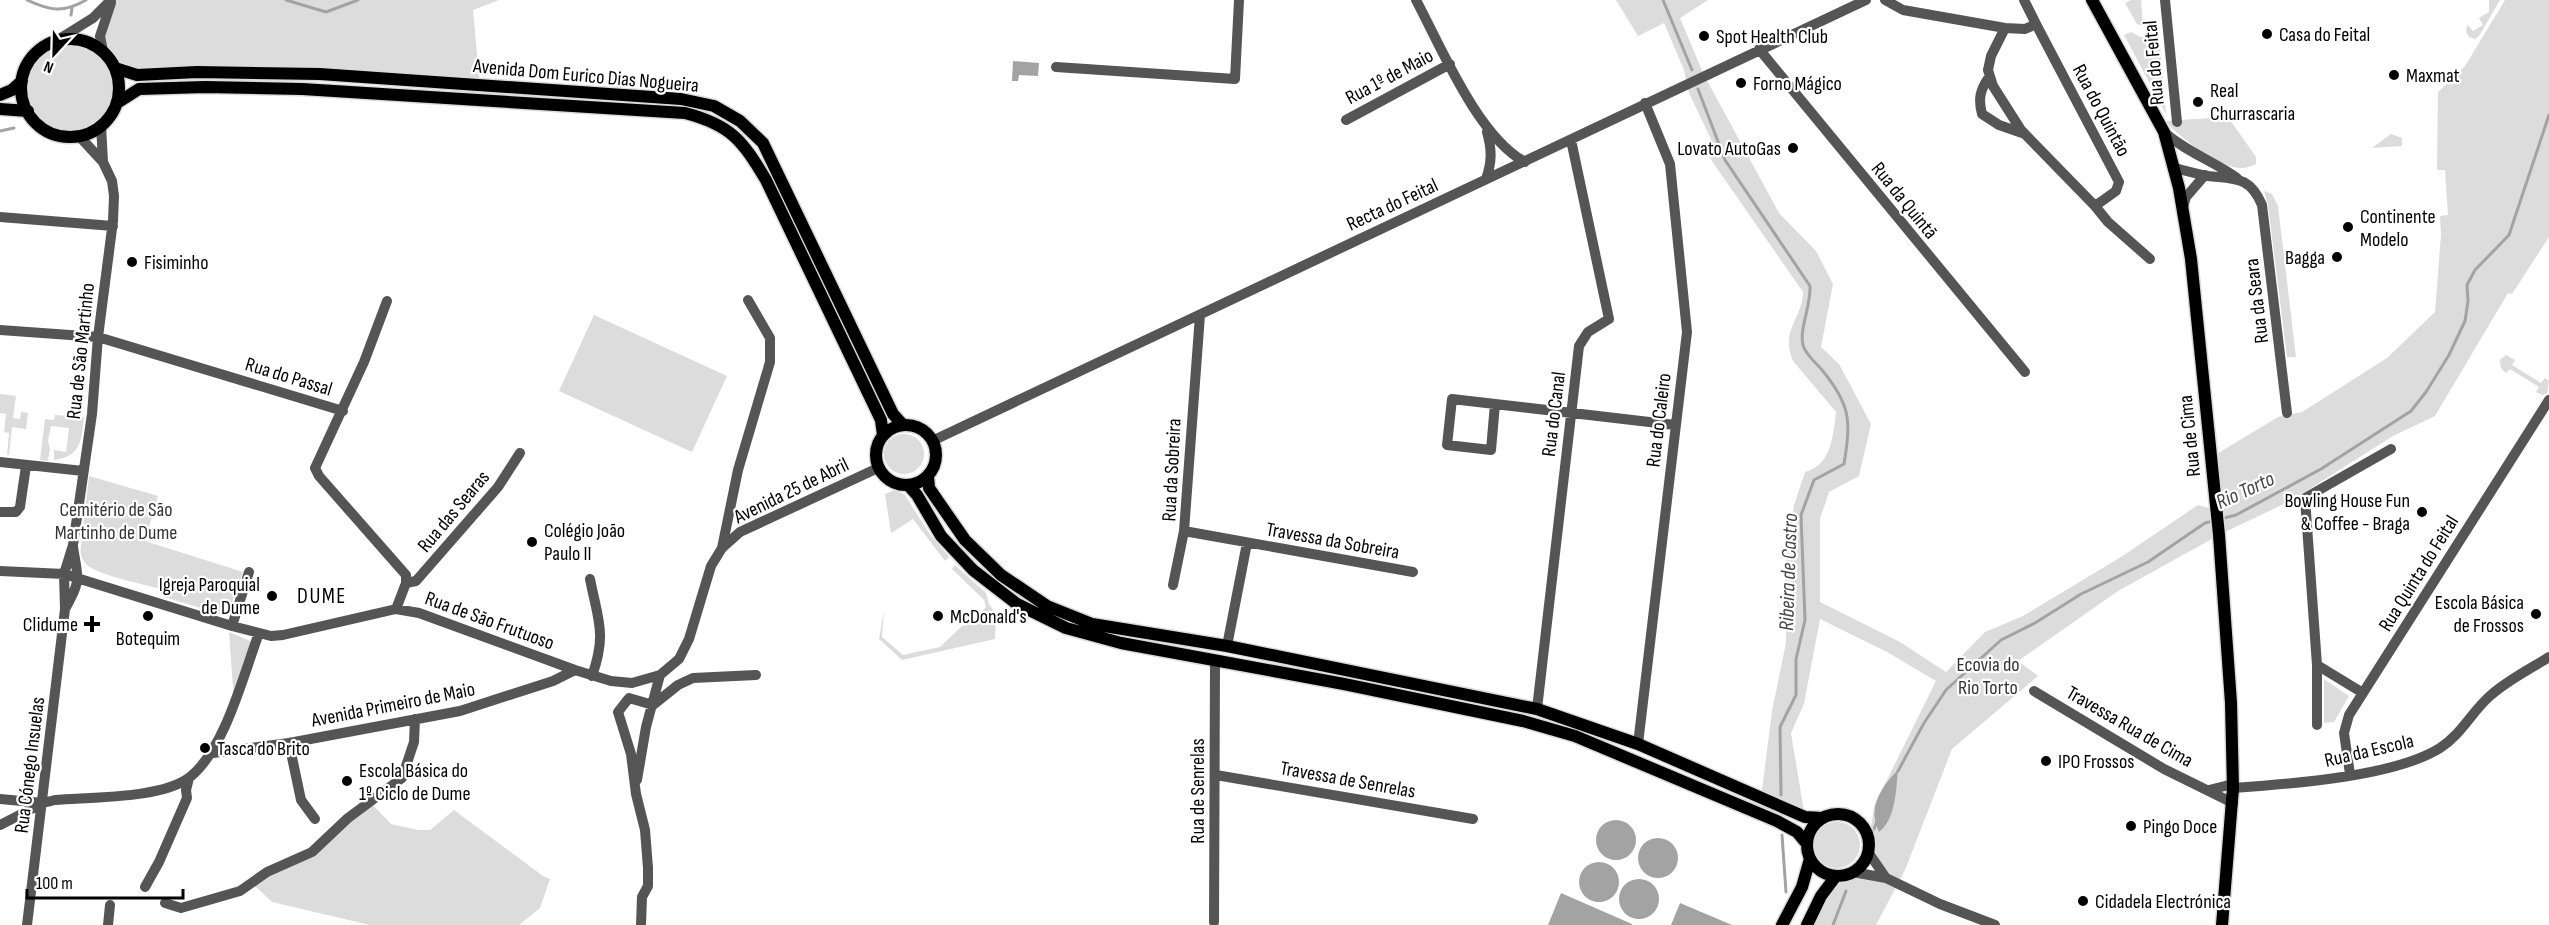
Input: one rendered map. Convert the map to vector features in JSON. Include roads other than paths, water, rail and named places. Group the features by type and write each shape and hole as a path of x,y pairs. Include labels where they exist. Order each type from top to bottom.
{"main road":[{"name":"Rua de Cima","path":"2092,0 2164,132 2175,168 2191,259 2217,511 2228,648 2233,786 2222,925"},
{"path":"81,40 103,51 115,68 119,86 117,103 111,116 101,125 79,136 62,136 36,123 22,96 22,81 28,62 34,55 56,41 81,40"},
{"name":"Avenida Dom Eurico Dias Nogueira","path":"115,68 137,75 197,72 320,74 681,99 714,106 740,121 763,143 893,414 903,425"},
{"path":"0,95 12,90 22,81"},
{"name":"Avenida Dom Eurico Dias Nogueira","path":"117,103 139,89 205,87 302,89 685,113 709,119 732,133 748,149 766,180 881,420 883,435"},
{"path":"0,109 28,111"},
{"path":"903,425 920,428 932,441 936,459 928,476 929,488 965,540 1001,575 1047,606 1092,624 1227,646 1537,709 1638,744 1805,817 1823,818 1842,814 1859,823 1868,839 1868,852 1860,867 1853,872 1836,876 1817,868 1810,859 1807,844 1797,832 1777,821 1575,736 1523,721 1121,644 1066,628 1017,604 973,570 941,536 917,495 908,485 891,481 878,468 876,451 883,435 903,425"},
{"path":"908,485 928,476"},
{"path":"1807,844 1812,829 1823,818"},
{"path":"1782,925 1802,886 1810,859"},
{"path":"1807,925 1821,896 1836,876"}],"street":[{"path":"56,41 93,18 112,0"},
{"path":"103,51 100,36 112,0"},
{"path":"1056,67 1235,79 1239,0"},
{"path":"1416,0 1484,123 1511,155 1525,162"},
{"name":"Recta do Feital","path":"932,441 1866,0"},
{"path":"1885,0 1903,10 2005,28 2025,29 2036,24"},
{"name":"Rua do Quintão","path":"2024,0 2119,182 2116,191 2095,206"},
{"name":"Rua do Feital","path":"2166,0 2177,122"},
{"path":"2005,28 1991,56 1989,78 1982,86 1978,101 1982,114 1999,125 2025,134"},
{"name":"Rua da Quintã","path":"1759,49 2025,372"},
{"name":"Rua 1º de Maio","path":"1346,120 1450,64"},
{"path":"1989,78 2025,134 2108,222 2150,259"},
{"name":"Rua do Caleiro","path":"1638,744 1687,332 1670,164 1645,103"},
{"path":"1484,123 1492,148 1491,164 1486,179"},
{"name":"Rua de São Martinho","path":"64,574 73,545 92,414 98,337 112,226 114,196 112,181 104,162 101,125"},
{"path":"2164,132 2177,144 2237,179"},
{"name":"Rua de São Martinho","path":"79,136 104,162"},
{"name":"Rua do Canal","path":"1537,709 1580,346 1587,332 1609,319 1571,140"},
{"path":"2175,168 2237,179"},
{"path":"2183,207 2186,197 2205,175"},
{"name":"Rua da Seara","path":"2237,179 2252,187 2262,205 2287,413"},
{"path":"0,217 112,226"},
{"path":"722,548 738,470 770,362 770,338 748,300"},
{"path":"343,411 387,301"},
{"name":"Rua da Sobreira","path":"1200,315 1184,531 1247,543"},
{"name":"Rua do Passal","path":"0,330 98,337 343,411 315,468 319,476 406,575 406,583"},
{"path":"1495,404 1491,450 1447,445 1452,399 1572,412 1675,425"},
{"name":"Rua Quinta do Feital","path":"2350,774 2345,724 2549,400"},
{"path":"2318,725 2317,664 2306,498 2391,449"},
{"name":"Rua das Searas","path":"406,583 416,582 498,487 520,453"},
{"path":"0,462 83,471"},
{"path":"0,512 16,512 20,507 26,466"},
{"name":"Avenida 25 de Abril","path":"660,675 679,659 689,639 711,566 722,548 740,532 878,468"},
{"path":"1173,585 1184,531"},
{"path":"1227,646 1247,543"},
{"name":"Travessa da Sobreira","path":"1247,543 1413,572"},
{"name":"Rua de São Martinho","path":"73,545 79,578"},
{"name":"Rua de São Frutuoso","path":"0,571 64,574 259,633 283,635 396,609 419,612 575,670 611,681 633,683 660,675"},
{"path":"232,626 249,572"},
{"name":"Rua Cónego Insuelas","path":"27,925 65,609 64,574"},
{"name":"Rua Cónego Insuelas","path":"65,609 75,592 79,578"},
{"path":"590,579 602,634 600,653 592,675"},
{"path":"396,609 406,583"},
{"path":"0,825 43,803 55,800 141,794 169,787 189,778 213,753 259,633"},
{"name":"Rua da Escola","path":"2233,786 2315,781 2413,761 2440,748 2461,731 2490,696 2549,657"},
{"name":"Rua de Senrelas","path":"1214,922 1215,661"},
{"path":"2317,664 2363,693"},
{"name":"Avenida Primeiro de Maio","path":"213,753 289,743 484,705 553,681 575,670"},
{"path":"636,794 646,728 660,675"},
{"path":"653,705 678,685 693,678 756,675"},
{"name":"Travessa Rua de Cima","path":"2034,691 2164,769 2232,803"},
{"path":"642,925 642,897 648,886 645,830 636,794 631,754 618,712 629,698 653,705"},
{"path":"165,903 181,909 240,891 267,872 312,852 348,818 402,778 414,742 415,719"},
{"path":"289,743 301,800 315,819"},
{"name":"Travessa de Senrelas","path":"1216,775 1473,819"},
{"path":"145,887 159,862 187,798 189,778"},
{"name":"Travessa Rua de Cima","path":"2209,790 2233,786"},
{"path":"0,799 43,803"},
{"path":"1868,852 1886,878"},
{"path":"1853,872 1886,878 1940,904 1995,925"},
{"path":"108,925 110,905"}],"waterway":[{"path":"27,0 57,9 71,7 86,0"},
{"name":"Ribeira de Castro","path":"286,0 326,12 358,0"},
{"name":"Ribeira de Castro","path":"1663,0 1692,70"},
{"name":"Ribeira de Castro","path":"71,15 72,8"},
{"name":"Ribeira de Castro","path":"1698,89 1725,160 1810,286 1803,345 1808,355 1832,382 1847,414 1848,436 1844,464 1814,480 1801,515 1805,620 1796,659 1796,695 1780,727 1781,795"},
{"name":"Rio Torto","path":"2220,519 2236,515 2321,469 2411,411 2449,355 2465,321 2468,301 2467,285 2475,270 2509,235 2549,115"},
{"name":"Ribeira de Castro","path":"0,131 14,128"},
{"name":"Rio Torto","path":"1898,771 1924,723 1946,690 2001,640 2035,623 2081,594 2148,562 2205,523 2214,521"},
{"name":"Rio Torto","path":"1874,829 1877,821"},
{"name":"Ribeira de Castro","path":"1782,835 1786,892"},
{"name":"Rio Torto","path":"1833,925 1846,891"}],"place":[{"name":"Casa do Feital","path":"2267,34"},
{"name":"Spot Health Club","path":"1704,36"},
{"name":"Maxmat","path":"2394,75"},
{"name":"Forno Mágico","path":"1741,83"},
{"name":"Real Churrascaria","path":"2198,102"},
{"name":"Lovato AutoGas","path":"1793,148"},
{"name":"Continente Modelo","path":"2348,227"},
{"name":"Bagga","path":"2337,257"},
{"name":"Fisiminho","path":"132,262"},
{"name":"Bowling House Fun & Coffee - Braga","path":"2422,512"},
{"name":"Colégio João Paulo II","path":"532,542"},
{"name":"Igreja Paroquial de Dume","path":"272,596"},
{"name":"Escola Básica de Frossos","path":"2536,614"},
{"name":"Botequim","path":"148,616"},
{"name":"McDonald's","path":"938,616"},
{"name":"Clidume","path":"92,624"},
{"name":"Tasca do Brito","path":"205,748"},
{"name":"IPO Frossos","path":"2046,761"},
{"name":"Escola Básica do 1º Ciclo de Dume","path":"347,781"},
{"name":"Pingo Doce","path":"2131,826"},
{"name":"Cidadela Electrónica","path":"2083,901"}],"district":[{"name":"DUME","path":"322,595"}],"park label":[{"name":"Cemitério de São Martinho de Dume","path":"116,520"},
{"name":"Ecovia do Rio Torto","path":"1988,676"}]}
